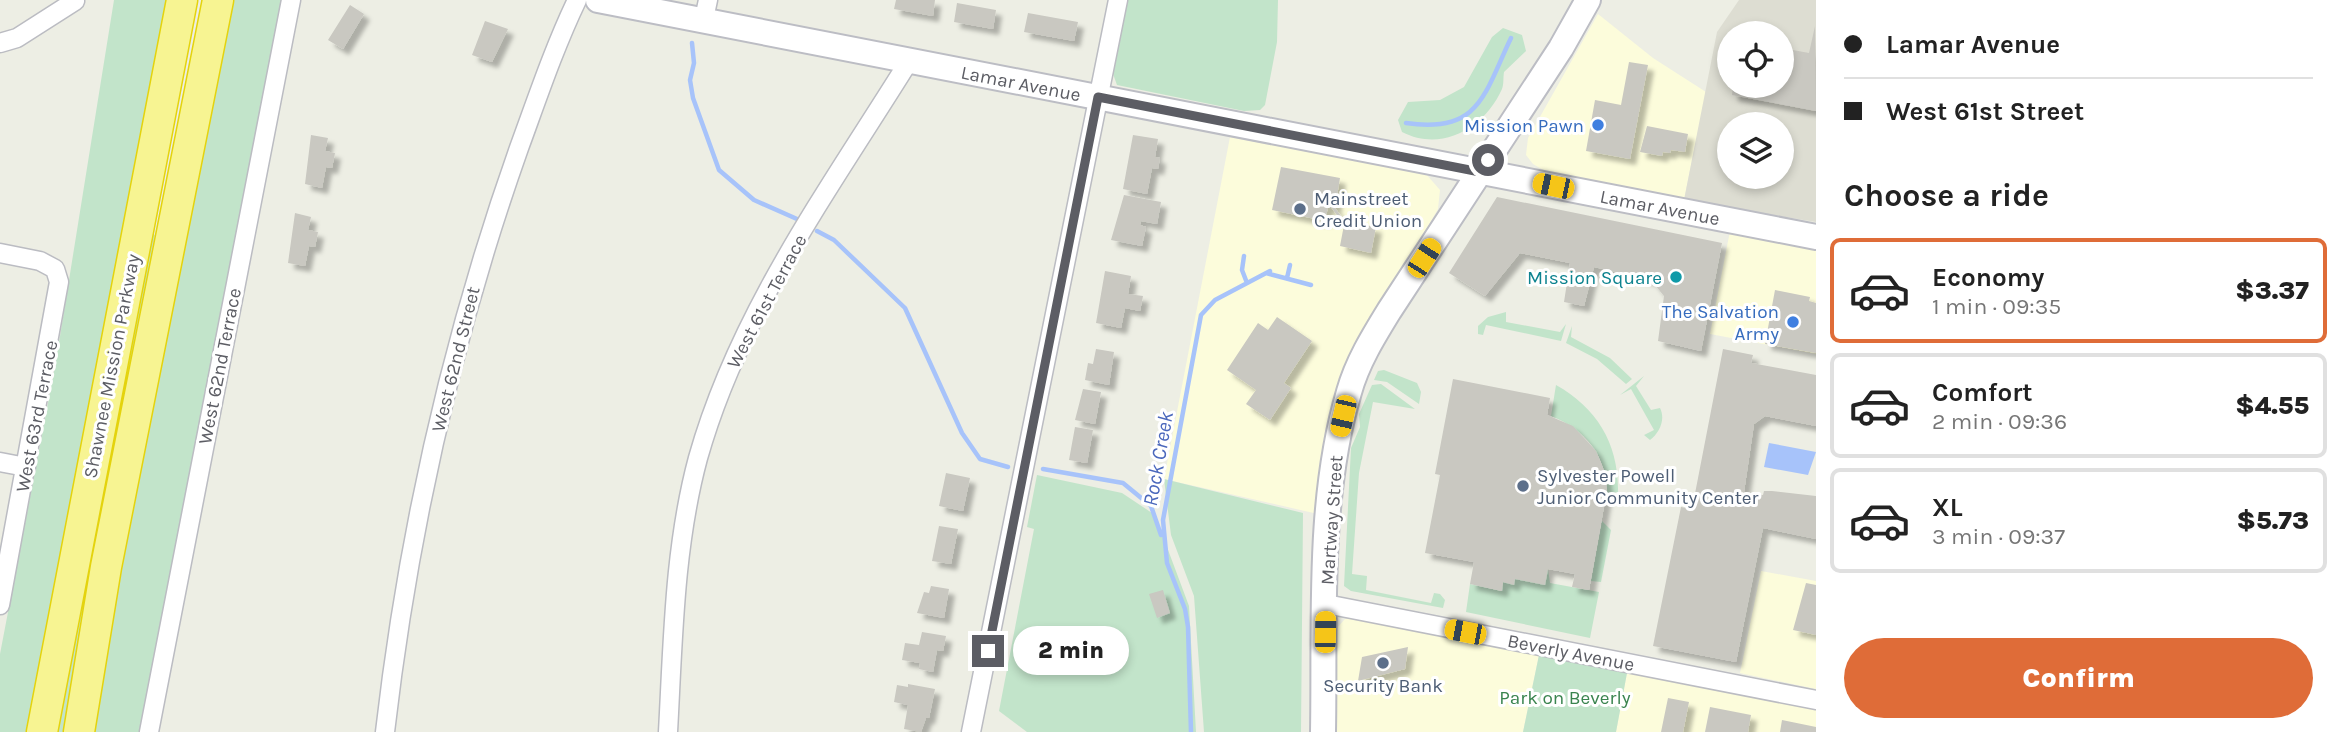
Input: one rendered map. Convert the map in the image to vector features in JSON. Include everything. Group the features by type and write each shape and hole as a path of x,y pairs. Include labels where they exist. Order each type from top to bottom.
{"highway":[{"name":"Shawnee Mission Parkway","path":"42,732 182,0"},
{"name":"Shawnee Mission Parkway","path":"79,732 106,567 218,0"}],"street":[{"name":"West 62nd Terrace","path":"149,732 291,0"},
{"name":"West 62nd Street","path":"385,732 407,575 443,402 463,323 498,207 577,0"},
{"name":"Lamar Avenue","path":"598,0 706,10 909,61 1816,237"},
{"path":"971,732 1118,0"},
{"name":"Martway Street","path":"1323,732 1330,488 1349,391 1364,353 1382,322 1570,34 1588,0"},
{"path":"0,43 17,38 75,1"},
{"name":"West 61st Terrace","path":"668,732 680,554 698,460 712,412 736,349 773,279 909,61"},
{"name":"West 63rd Terrace","path":"0,253 40,261 55,269 59,282 52,333 0,605"},
{"path":"0,462 26,467"},
{"name":"Beverly Avenue","path":"1326,604 1816,700"}],"shaded area":[{"path":"1739,0 1816,0 1816,222 1684,200 1717,32 1717,98 1794,98 1794,21 1725,21"},
{"path":"1598,14 1653,58 1706,92 1684,200 1545,171 1533,164 1526,155 1528,138"},
{"path":"1230,137 1426,174 1440,190 1438,209 1402,271 1318,514 1164,479"},
{"path":"1730,231 1816,249 1816,354 1710,334"},
{"path":"1761,571 1816,581 1816,689 1740,673"},
{"path":"1355,618 1539,655 1523,732 1333,732 1337,628 1345,619"},
{"path":"1627,673 1816,709 1816,732 1616,732"}],"green space":[{"path":"114,0 166,0 28,732 0,732 0,654 56,361"},
{"path":"233,0 285,0 144,732 94,732 119,579"},
{"path":"1126,0 1278,0 1277,42 1265,105 1260,110 1244,111 1117,85 1112,71"},
{"path":"1503,28 1522,35 1526,51 1504,72 1502,89 1485,115 1461,133 1447,138 1417,138 1402,132 1398,120 1408,102 1440,100 1464,87 1492,37"},
{"path":"148,233 155,235 66,732 54,732"},
{"path":"1506,312 1506,322 1560,332 1566,324 1561,341 1486,325 1483,335 1478,334 1478,326 1488,317"},
{"path":"1572,326 1571,337 1610,358 1632,379 1626,384 1597,359 1566,343"},
{"path":"1384,370 1417,383 1421,392 1419,404 1387,382 1374,380 1378,371"},
{"path":"1644,376 1636,386 1651,410 1660,408 1662,413 1659,430 1650,440 1644,435 1654,430 1631,389 1620,395"},
{"path":"1381,384 1415,409 1373,402 1359,473 1352,574 1367,576 1366,590 1431,603 1434,593 1440,594 1445,600 1443,608 1351,591 1344,586 1351,448 1360,427 1359,414 1372,385"},
{"path":"1556,385 1583,405 1603,429 1614,458 1618,492 1607,494 1603,468 1592,446 1575,429 1551,416"},
{"path":"1037,475 1122,493 1155,515 1189,606 1196,732 1027,732 999,711 1034,529 1027,527"},
{"path":"1164,479 1303,513 1301,732 1204,732 1194,596 1171,535"},
{"path":"1602,521 1611,530 1601,582 1591,581"},
{"path":"1548,569 1550,583 1599,592 1590,638 1466,612 1470,584 1501,591 1503,582 1513,584 1515,579"},
{"name":"Park on Beverly","path":"1539,655 1627,673 1616,732 1523,732"}],"water":[{"path":"1769,443 1816,452 1808,475 1764,467"}],"building":[{"path":"896,0 935,0 933,16 894,9"},
{"path":"957,3 996,10 993,29 954,22"},
{"path":"350,5 364,14 343,49 328,40"},
{"path":"1028,13 1078,22 1074,41 1024,32"},
{"path":"485,21 508,29 492,62 472,55"},
{"path":"1815,26 1816,111 1748,98 1794,98 1794,50 1809,53"},
{"path":"1629,62 1648,65 1630,159 1586,151 1595,100 1621,105"},
{"path":"1647,126 1688,134 1685,152 1671,150 1670,153 1663,152 1662,156 1640,152"},
{"path":"311,135 328,138 325,151 335,153 332,168 326,167 322,188 305,184"},
{"path":"1133,135 1158,139 1155,157 1160,158 1158,169 1152,168 1147,194 1123,189"},
{"name":"Mainstreet Credit Union","path":"1281,167 1340,178 1335,208 1345,221 1376,227 1371,253 1340,246 1344,225 1331,207 1328,207 1325,221 1272,210"},
{"path":"1124,195 1161,202 1157,224 1141,221 1140,225 1146,227 1142,246 1111,240"},
{"name":"Mission Square","path":"1497,197 1722,243 1701,351 1658,341 1664,296 1651,280 1594,267 1584,306 1564,302 1570,263 1520,253 1485,296 1449,273"},
{"path":"295,213 311,217 308,230 318,232 315,247 309,246 305,266 288,263"},
{"path":"1105,271 1131,276 1128,294 1143,296 1140,311 1125,308 1121,328 1096,323"},
{"name":"The Salvation Army","path":"1775,290 1810,297 1809,301 1816,303 1816,353 1765,344"},
{"path":"1277,317 1312,341 1284,383 1291,388 1270,420 1246,404 1256,390 1227,370 1258,323 1268,330"},
{"path":"1096,349 1114,352 1109,385 1085,380 1088,363 1093,364"},
{"path":"1723,349 1753,355 1751,363 1816,375 1816,426 1765,416 1754,424 1744,492 1763,495 1764,491 1772,491 1816,496 1816,539 1763,528 1736,662 1653,646 1681,507 1692,509"},
{"name":"Sylvester Powell Junior Community Center","path":"1453,379 1550,398 1547,415 1573,426 1596,451 1605,473 1607,490 1589,590 1572,587 1575,574 1548,569 1545,585 1515,579 1514,585 1503,582 1502,591 1470,584 1474,562 1425,553 1440,475 1435,474"},
{"path":"1083,389 1101,392 1095,424 1075,420"},
{"path":"1075,427 1093,430 1087,463 1069,460"},
{"path":"946,473 970,478 963,511 939,506"},
{"path":"939,526 958,529 951,564 932,561"},
{"path":"1806,583 1816,585 1816,635 1793,630"},
{"path":"931,586 949,589 944,618 917,613 924,592 929,593"},
{"path":"1163,590 1170,613 1157,618 1149,594"},
{"path":"922,632 946,636 943,651 937,650 933,672 919,669 920,663 902,660 905,643 919,645"},
{"name":"Security Bank","path":"1408,647 1405,669 1358,681 1362,657"},
{"path":"908,684 935,689 929,718 926,718 921,732 904,729 908,705 894,702 897,685 908,687"},
{"path":"1668,698 1689,702 1683,732 1661,732"},
{"path":"1710,707 1751,715 1748,732 1705,732"},
{"path":"1782,720 1816,727 1816,732 1780,732"}],"waterway":[{"name":"Rock Creek","path":"1406,123 1431,125 1465,116 1485,92 1511,38"},
{"path":"692,43 694,63 690,80 693,98 719,170 754,200 797,219"},
{"path":"817,231 834,240 905,308 962,433 980,459 1008,467"},
{"path":"1244,256 1242,270 1247,283"},
{"path":"1287,278 1290,265"},
{"name":"Rock Creek","path":"1191,732 1188,627 1185,609 1167,563 1163,520 1201,315 1215,300 1270,271"},
{"path":"1266,273 1311,285"},
{"path":"1043,469 1123,483 1151,506 1161,535"}],"place":[{"name":"Mission Pawn","path":"1598,125"},
{"name":"Mainstreet Credit Union","path":"1300,209"},
{"name":"Mission Square","path":"1676,277"},
{"name":"The Salvation Army","path":"1793,322"},
{"name":"Sylvester Powell Junior Community Center","path":"1523,486"},
{"name":"Security Bank","path":"1383,663"}],"route":[{"path":"988,651 1098,97 1480,172 1488,160"}]}
